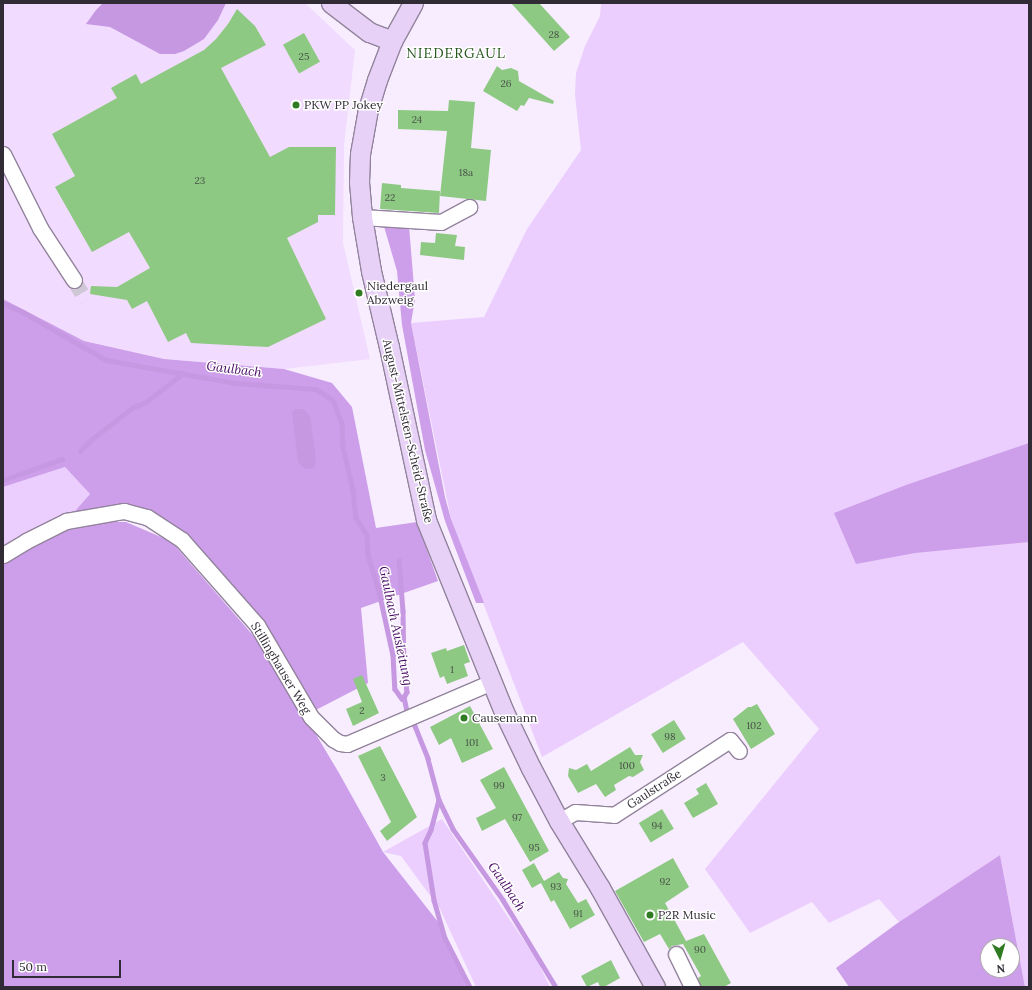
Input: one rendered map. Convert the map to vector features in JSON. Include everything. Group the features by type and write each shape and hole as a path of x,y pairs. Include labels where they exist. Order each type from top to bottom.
{"main road":[{"path":"331,3 369,32 392,41"},
{"name":"August-Mittelsten-Scheid-Straße","path":"413,3 392,41 377,80 363,133 359,182 362,217 370,271 389,346 426,520 492,682"},
{"path":"492,682 528,761 559,821 600,888 655,987"}],"street":[{"path":"3,154 40,228 74,280"},
{"path":"362,217 442,222 469,207"},
{"name":"Stillinghauser Weg","path":"3,555 26,540 66,521 124,511 147,517 182,540 256,624 311,717 333,739 347,744 492,682"},
{"name":"Gaulstraße","path":"559,821 575,812 614,815 730,740 739,751"},
{"path":"676,954 692,987"}],"shaded area":[{"path":"3,3 305,3 355,50 344,145 343,243 370,359 284,369 164,359 84,341 3,299"},
{"path":"103,3 226,3 218,20 204,39 184,51 175,54 160,54 110,27 86,24"},
{"path":"601,3 1029,3 1029,987 1025,987 1020,961 1020,938 1016,938 1000,855 899,922 879,899 829,923 812,902 750,933 705,869 819,729 743,642 542,757 451,519 411,323 484,317 527,229 581,150 575,95 576,73 585,46 600,16"},
{"path":"383,223 409,226 415,299 411,323 445,497 451,519 484,603 476,603 445,521 425,450 402,325 397,271"},
{"path":"3,299 84,341 164,359 284,369 332,383 352,407 376,528 417,522 438,581 361,608 368,683 312,712 246,612 176,547 265,649 339,773 383,852 442,927 467,987 3,987 3,564 69,522 126,522 168,540 134,519 68,519 90,494 65,467 3,487"},
{"path":"295,409 304,409 310,416 316,459 314,468 305,469 298,462 292,413"},
{"path":"1029,443 1029,542 915,553 856,564 834,513 906,485"},
{"path":"65,467 90,494 68,519 3,560 3,487"},
{"path":"442,819 537,960 550,987 476,987 440,909 401,856 383,852"},
{"path":"1000,855 1016,938 980,938 980,978 1020,978 1020,961 1025,987 849,987 836,968 899,922"}],"building":[{"path":"511,3 539,3 570,37 554,51"},
{"path":"237,9 255,26 266,45 221,68 270,157 289,147 336,147 335,215 318,215 318,222 287,238 326,319 268,347 191,343 186,333 168,342 147,301 132,309 127,300 90,294 91,286 117,287 150,268 129,232 92,252 55,187 75,176 52,134 117,98 111,88 136,74 141,84 204,50 216,39 228,24"},
{"path":"304,33 320,62 299,73 283,45"},
{"path":"497,66 502,70 511,68 518,71 519,81 554,101 553,104 529,98 524,106 521,105 517,111 483,91"},
{"path":"449,100 475,102 471,148 491,150 486,201 440,196 447,131 398,129 398,110 448,111"},
{"path":"382,183 401,185 401,188 440,191 439,213 380,209"},
{"path":"436,233 457,235 455,246 465,247 464,260 420,255 421,242 435,243"},
{"path":"464,645 470,662 464,664 468,676 447,684 444,676 440,678 431,653 446,648 447,651"},
{"path":"362,675 379,713 353,726 346,709 362,702 353,679"},
{"path":"757,704 775,734 751,749 733,719 748,707"},
{"path":"470,706 493,749 462,763 451,738 439,745 430,727"},
{"path":"674,720 686,739 663,753 651,734"},
{"path":"380,746 417,817 387,841 380,831 391,822 358,756"},
{"path":"630,747 635,755 643,755 640,762 644,770 633,777 629,776 614,785 616,790 605,797 596,784 578,793 568,776 569,768 576,770 587,764 591,771"},
{"path":"504,767 549,851 530,862 505,819 482,831 476,818 496,808 480,780"},
{"path":"706,783 718,804 693,818 684,803 699,794 696,789"},
{"path":"662,809 674,829 651,843 639,823"},
{"path":"673,858 689,887 665,903 686,941 704,934 731,983 724,987 701,987 698,978 701,976 683,944 672,946 669,949 660,934 644,942 615,891"},
{"path":"534,863 544,881 559,872 563,878 568,879 566,884 578,903 586,899 595,915 570,929 554,900 551,902 541,883 532,888 522,870"},
{"path":"611,960 620,978 604,987 600,987 598,982 587,987 581,976"}],"waterway":[{"name":"Gaulbach","path":"3,303 23,312 106,360 235,383 316,389 333,400 342,423 343,447 353,490 356,518 367,535 368,555 378,587 393,655 395,689 402,699 404,697 407,711 415,726 428,759 439,800 431,830 425,843 434,900 445,938 470,987"},
{"path":"80,451 92,439 132,408 146,402 182,374"},
{"path":"3,480 62,459"},
{"name":"Gaulbach Ausleitung","path":"399,560 403,611 404,673 407,692 404,697"},
{"name":"Gaulbach","path":"439,800 453,829 503,900 556,987"}],"tunnel":[{"path":"74,280 86,300"}],"place":[{"name":"PKW PP Jokey","path":"296,105"},
{"name":"Niedergaul Abzweig","path":"359,293"},
{"name":"Causemann","path":"464,718"},
{"name":"P2R Music","path":"650,915"}],"district":[{"name":"NIEDERGAUL","path":"456,53"}]}
